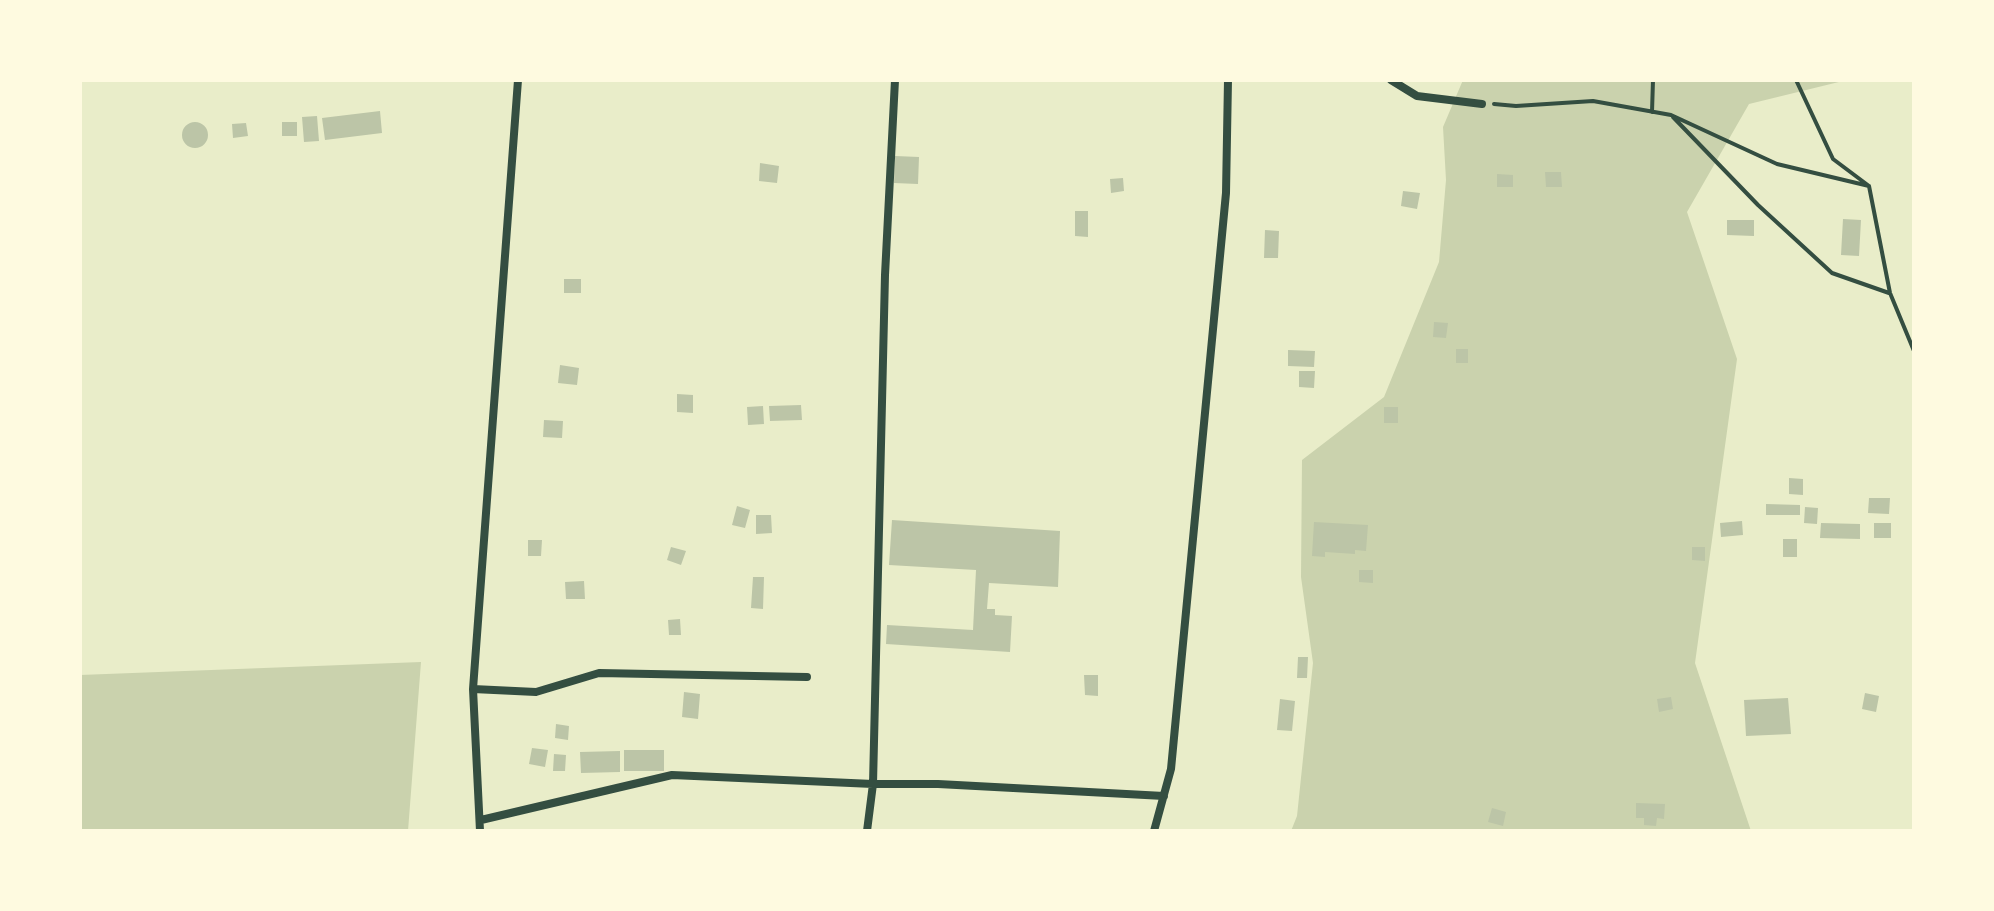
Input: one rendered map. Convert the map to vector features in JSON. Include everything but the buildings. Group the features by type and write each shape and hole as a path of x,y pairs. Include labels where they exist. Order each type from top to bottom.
{"street":[{"path":"480,831 473,689 518,80"},
{"path":"867,831 873,784 885,275 895,80"},
{"path":"1154,831 1171,769 1226,193 1228,80"},
{"path":"1391,80 1417,96 1482,104"},
{"path":"473,689 536,692 599,673 807,677"},
{"path":"481,820 672,775 1164,796"}],"path":[{"path":"1652,112 1653,80"},
{"path":"1796,80 1833,159 1869,186 1890,293 1914,351"},
{"path":"1482,104 1516,106 1593,101 1671,115 1777,164 1869,186"},
{"path":"1671,115 1758,205 1832,273 1890,293"}],"green space":[{"path":"1463,80 1847,80 1749,104 1687,212 1737,359 1695,663 1751,831 1291,831 1297,816 1313,663 1301,577 1302,460 1384,397 1439,262 1446,180 1443,127"},
{"path":"421,662 408,831 80,831 80,675"}]}
